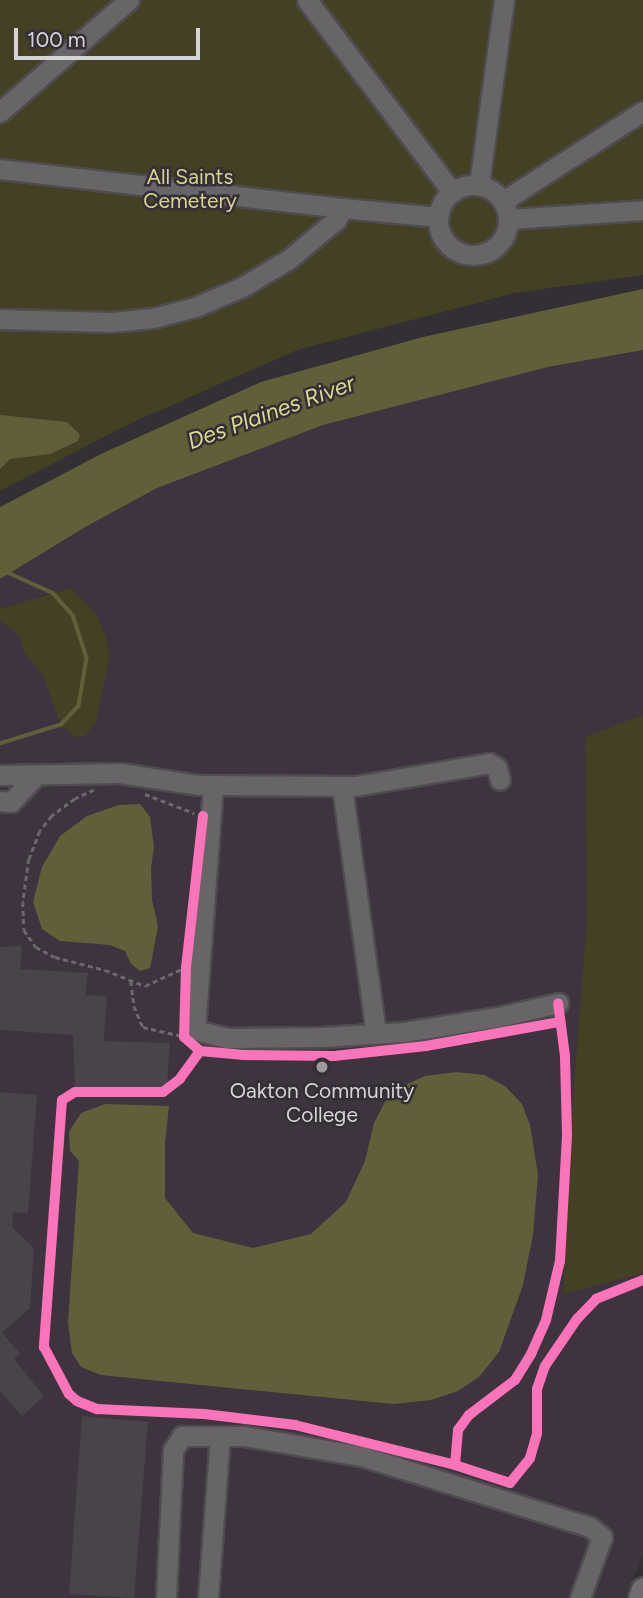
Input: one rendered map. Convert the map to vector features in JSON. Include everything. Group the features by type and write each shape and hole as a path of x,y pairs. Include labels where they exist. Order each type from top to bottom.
{"main road":[{"path":"640,1598 643,1589"}],"street":[{"path":"0,112 129,0"},
{"path":"307,0 452,192"},
{"path":"479,185 504,0"},
{"path":"506,210 488,188 479,185 460,187 443,203 439,228 452,247 472,255 484,254 502,241 506,210 643,110"},
{"path":"0,169 439,217"},
{"path":"0,319 112,322 153,317 195,307 242,287 289,259 336,220 343,208"},
{"path":"506,210 643,210"},
{"path":"0,775 120,772 213,785 342,786 489,763 497,768 500,780"},
{"path":"0,802 11,802 36,775"},
{"path":"213,785 195,1030 227,1038 376,1034 498,1017 558,1003"},
{"path":"342,786 376,1034"},
{"path":"166,1598 173,1450 181,1436 244,1436 361,1456 590,1527 602,1537 579,1598"},
{"path":"208,1598 220,1436"}],"path":[{"path":"104,789 75,799 52,816 40,831 29,859 23,902 24,930 36,947 55,957 145,986 186,967"},
{"path":"135,791 211,818"},
{"path":"186,981 188,953"},
{"path":"131,981 134,1006 143,1027 188,1040 185,1023"}],"shaded area":[{"name":"Oakton Community College","path":"643,350 643,1555 625,1598 0,1598 0,579 87,526 157,488 323,425 548,367"}],"green space":[{"name":"All Saints Cemetery","path":"0,0 643,0 643,275 515,293 297,350 129,424 0,491"},
{"path":"71,588 96,613 107,640 109,660 96,722 85,736 75,737 61,725 43,676 24,652 20,637 0,620 0,609"},
{"path":"643,715 643,1273 563,1294 573,1100 587,917 585,737"}],"water":[{"name":"Des Plaines River","path":"643,289 643,350 548,367 323,425 157,488 87,526 0,579 0,507 103,453 261,382 423,337"},
{"path":"0,415 67,422 80,435 78,441 50,454 10,459 0,469"},
{"path":"140,804 150,817 154,847 151,868 152,900 158,926 150,968 140,971 131,964 125,951 110,945 60,941 42,929 33,902 42,867 60,836 87,816 119,805"},
{"path":"456,1072 484,1075 505,1086 522,1104 530,1125 538,1175 533,1235 523,1285 499,1352 479,1377 458,1391 431,1400 393,1404 101,1375 81,1367 72,1353 68,1323 79,1161 70,1151 69,1132 81,1113 105,1104 169,1106 165,1143 165,1198 193,1233 253,1248 311,1234 346,1202 365,1161 374,1123 385,1102 403,1086 425,1076"}],"building":[{"path":"22,946 20,969 88,973 85,995 107,996 104,1041 170,1043 167,1087 75,1087 73,1035 0,1030 0,947"},
{"path":"0,1092 37,1095 28,1213 13,1212 12,1227 34,1248 30,1308 2,1333 20,1353 14,1359 44,1396 22,1416 0,1391"},
{"path":"82,1416 148,1422 134,1598 69,1594"}],"waterway":[{"path":"0,569 53,593 73,615 87,658 79,706 61,725 0,744"}],"cycle path":[{"path":"203,816 186,967 184,1037 200,1051 180,1079 163,1092 75,1092 62,1100 44,1347 69,1394 77,1401 97,1409 204,1414 295,1425 455,1465 510,1483 530,1458 537,1433 537,1389 545,1366 577,1319 596,1299 643,1280"},
{"path":"455,1465 458,1430 469,1415 515,1380 531,1354 546,1320 560,1261 567,1134 565,1056 558,1003"},
{"path":"200,1051 244,1055 334,1056 426,1046 560,1022"}],"place":[{"name":"Oakton Community College","path":"322,1067"}]}
